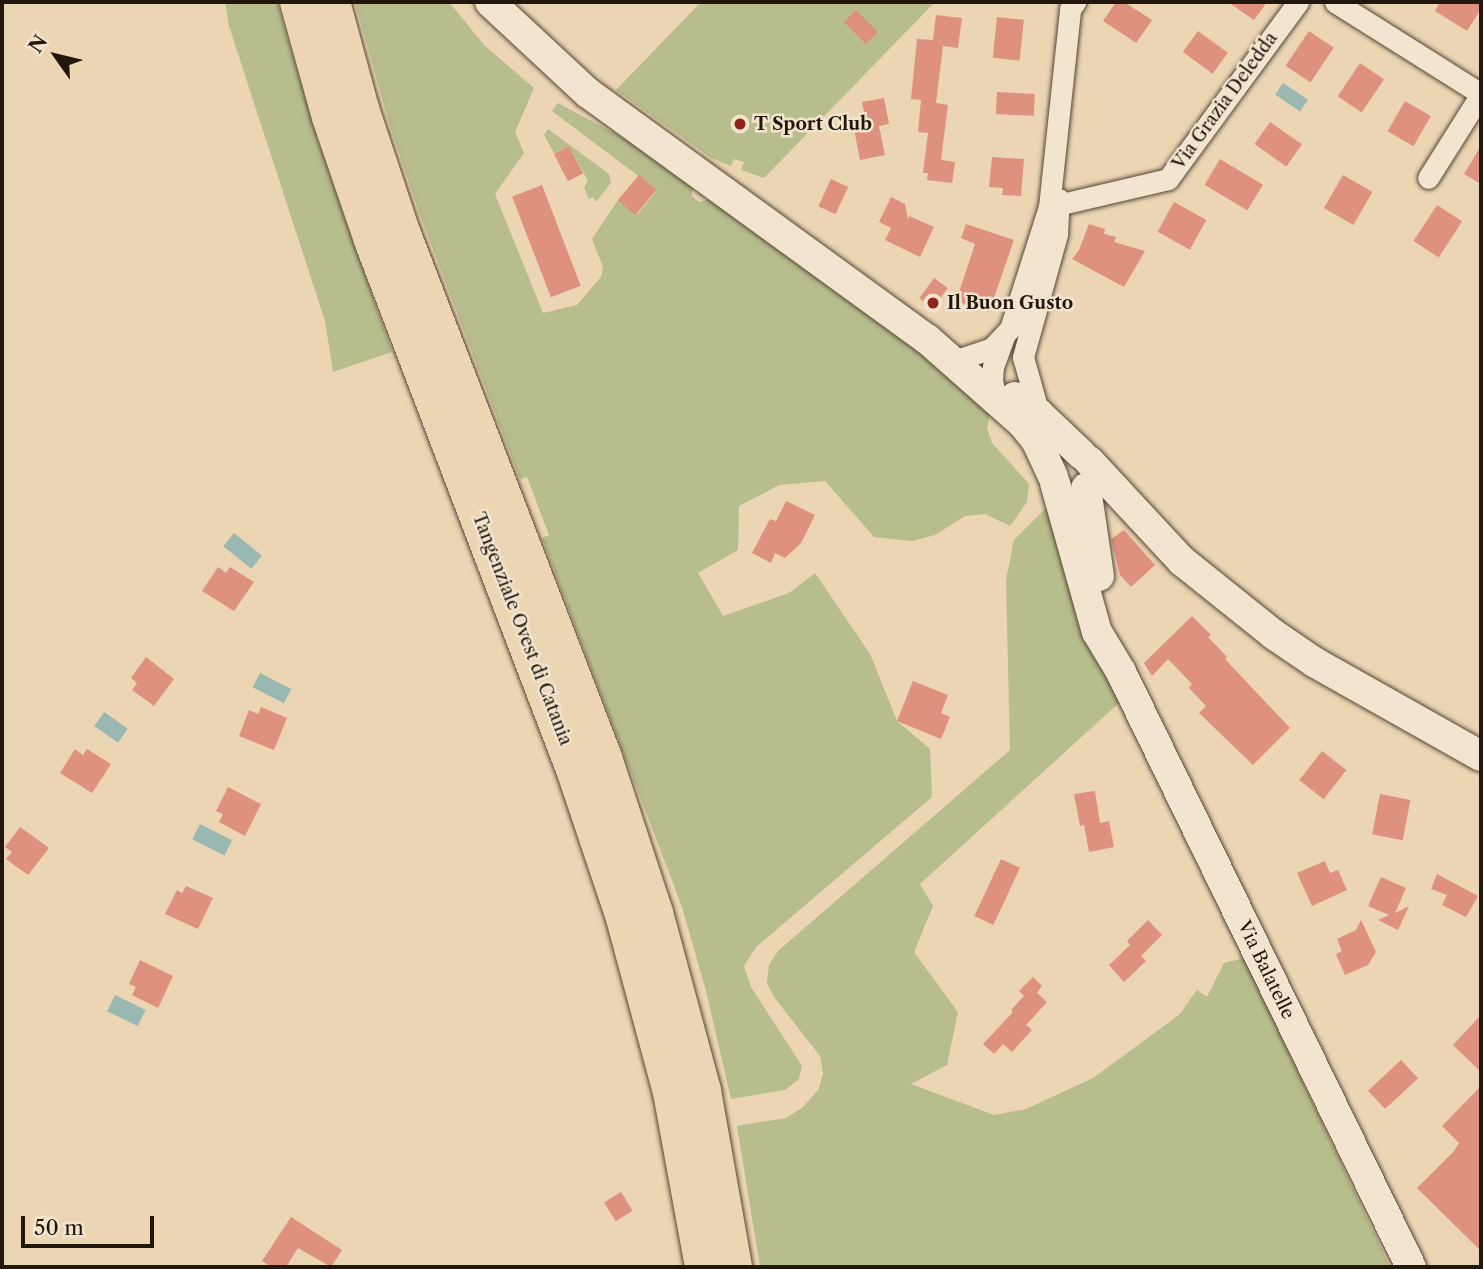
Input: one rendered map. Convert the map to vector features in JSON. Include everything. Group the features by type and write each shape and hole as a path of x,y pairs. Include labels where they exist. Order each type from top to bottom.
{"highway":[{"name":"Tangenziale Ovest di Catania","path":"299,2 331,117 373,240 575,769 625,918 671,1092 704,1267"},
{"name":"Tangenziale Ovest di Catania","path":"331,2 360,109 401,232 603,758 654,913 702,1090 733,1267"}],"main road":[{"path":"490,2 558,68 598,102 981,379 1039,414 1086,468 1165,544 1241,610 1314,662 1481,756"},
{"path":"981,379 1036,440 1054,479 1097,632 1121,672"},
{"path":"1054,479 1055,463 1061,456 1074,452 1086,468 1103,516 1106,615 1121,672"},
{"path":"1103,516 1165,544"},
{"name":"Via Balatelle","path":"1121,672 1411,1267"}],"street":[{"name":"Via Grazia Deledda","path":"1055,206 1168,179 1298,2"},
{"path":"1335,2 1481,94 1428,178"},
{"path":"981,379 1009,375 1023,357 1057,234 1054,175 1068,4"},
{"path":"981,379 1013,319 1055,206"},
{"path":"981,379 992,348 1004,337"},
{"path":"1023,357 1039,414"}],"green space":[{"path":"225,2 277,2 319,144 392,352 333,372 325,321 229,26"},
{"path":"355,2 449,2 484,45 534,88 515,132 524,153 495,194 543,313 577,305 601,277 603,267 592,239 618,200 637,215 657,190 552,111 558,103 627,140 693,186 692,196 699,202 710,199 992,404 987,428 992,443 1029,484 1027,502 1010,526 985,514 965,516 935,535 912,541 874,537 825,481 779,485 739,506 738,550 698,573 723,616 789,593 815,573 870,654 897,721 930,749 932,797 756,947 744,966 751,987 802,1066 799,1079 785,1090 731,1099 706,991 682,907 542,538 549,535 527,477 520,479 419,212 390,126"},
{"name":"T Sport Club","path":"701,2 935,2 764,178 741,170 744,162 734,159 731,166 711,158 616,90"},
{"path":"548,129 609,174 611,183 596,202 593,197 589,199 584,187 588,181 569,146 554,153 544,135"},
{"path":"1050,504 1121,701 920,884 933,906 914,952 958,1012 947,1065 911,1084 994,1115 1026,1109 1093,1078 1179,1015 1197,990 1207,997 1224,963 1244,958 1390,1267 760,1267 737,1126 786,1118 802,1108 819,1089 823,1073 820,1056 774,997 767,983 769,965 778,951 1010,750 1006,580 1014,540"}],"water":[{"path":"1283,83 1308,100 1300,111 1275,95"},
{"path":"234,533 262,556 251,569 223,546"},
{"path":"260,673 291,689 284,703 253,687"},
{"path":"104,712 128,729 118,743 94,726"},
{"path":"200,824 232,840 224,855 192,839"},
{"path":"115,995 146,1010 138,1026 107,1011"}],"building":[{"path":"1116,2 1124,2 1152,20 1136,43 1103,21"},
{"path":"1228,2 1267,2 1254,20"},
{"path":"1440,2 1481,2 1481,9 1467,31 1435,11"},
{"path":"856,10 878,32 866,44 844,22"},
{"path":"936,15 962,18 958,48 943,46 936,103 948,105 941,160 955,162 952,183 927,180 928,173 923,173 928,133 918,132 921,100 911,99 917,39 933,40"},
{"path":"997,17 1024,20 1020,61 993,58"},
{"path":"1198,31 1228,53 1213,74 1183,52"},
{"path":"1309,31 1334,48 1310,83 1286,66"},
{"path":"1360,63 1384,79 1362,112 1338,96"},
{"path":"997,92 1035,94 1034,116 996,114"},
{"path":"884,98 889,124 879,126 885,155 860,160 853,124 866,122 862,102"},
{"path":"1405,101 1431,116 1413,146 1388,131"},
{"path":"1270,122 1302,144 1286,166 1255,144"},
{"path":"569,146 583,174 568,181 554,154"},
{"path":"1481,146 1481,184 1464,174"},
{"path":"992,157 1024,159 1021,196 1002,195 1003,188 989,187"},
{"path":"1220,159 1263,185 1247,210 1205,185"},
{"path":"639,175 657,190 635,215 618,200"},
{"path":"1343,175 1372,192 1353,225 1324,208"},
{"path":"831,179 848,187 836,214 818,206"},
{"path":"542,185 581,286 551,297 512,196"},
{"path":"891,197 905,204 908,220 909,216 934,227 920,257 885,240 891,228 879,222"},
{"path":"1174,202 1206,220 1190,250 1158,232"},
{"path":"1437,205 1462,221 1439,257 1414,241"},
{"path":"966,224 1014,240 989,312 956,301 975,244 961,238"},
{"path":"1089,224 1105,229 1104,234 1116,237 1114,242 1145,251 1124,287 1072,259 1079,250"},
{"path":"934,278 948,288 933,308 919,298"},
{"path":"786,501 815,515 801,543 785,558 775,553 771,563 752,553 770,519 776,521"},
{"path":"1124,530 1155,565 1131,587 1120,575 1111,539"},
{"path":"218,567 226,573 230,567 254,582 234,611 202,591"},
{"path":"1192,616 1211,635 1208,637 1227,657 1225,659 1290,728 1253,765 1199,713 1206,706 1189,688 1192,684 1168,659 1152,676 1144,663"},
{"path":"146,657 174,679 154,706 132,690 137,683 131,678"},
{"path":"913,681 948,695 941,713 950,717 941,739 897,721"},
{"path":"261,707 287,718 274,750 239,736 249,710 258,714"},
{"path":"75,749 83,755 87,749 111,764 92,793 60,773"},
{"path":"1322,751 1346,770 1324,799 1299,780"},
{"path":"228,787 261,804 245,836 219,822 223,814 216,811"},
{"path":"1095,791 1100,823 1109,821 1114,847 1089,852 1084,825 1080,826 1074,794"},
{"path":"1380,794 1410,800 1403,840 1372,834"},
{"path":"20,827 49,848 28,875 6,859 12,852 5,847"},
{"path":"1001,859 1020,868 993,925 974,916"},
{"path":"1325,861 1330,873 1338,870 1347,890 1312,906 1297,873"},
{"path":"1437,874 1478,896 1466,917 1442,905 1447,895 1431,889"},
{"path":"1381,877 1406,888 1395,913 1409,906 1398,930 1378,920 1389,915 1368,906"},
{"path":"186,886 213,898 198,929 165,914 177,890 182,893"},
{"path":"1148,920 1162,935 1141,956 1146,961 1124,982 1109,965 1130,945 1127,941"},
{"path":"1361,920 1376,952 1368,965 1345,975 1336,954 1342,951 1337,939 1356,930"},
{"path":"140,960 173,976 158,1008 132,995 136,987 129,984"},
{"path":"1033,977 1042,986 1037,993 1047,1002 1026,1025 1032,1030 1012,1052 1003,1044 994,1054 983,1044 1013,1012 1011,1010 1024,996 1019,991"},
{"path":"1481,1015 1481,1072 1453,1045"},
{"path":"1401,1060 1418,1078 1385,1109 1368,1091"},
{"path":"1481,1086 1481,1251 1417,1188 1459,1143 1442,1126"},
{"path":"621,1192 633,1211 616,1221 604,1203"},
{"path":"291,1217 342,1250 331,1267 298,1248 286,1267 272,1267 262,1261"}],"place":[{"name":"T Sport Club","path":"740,124"},
{"name":"Il Buon Gusto","path":"933,303"}]}
